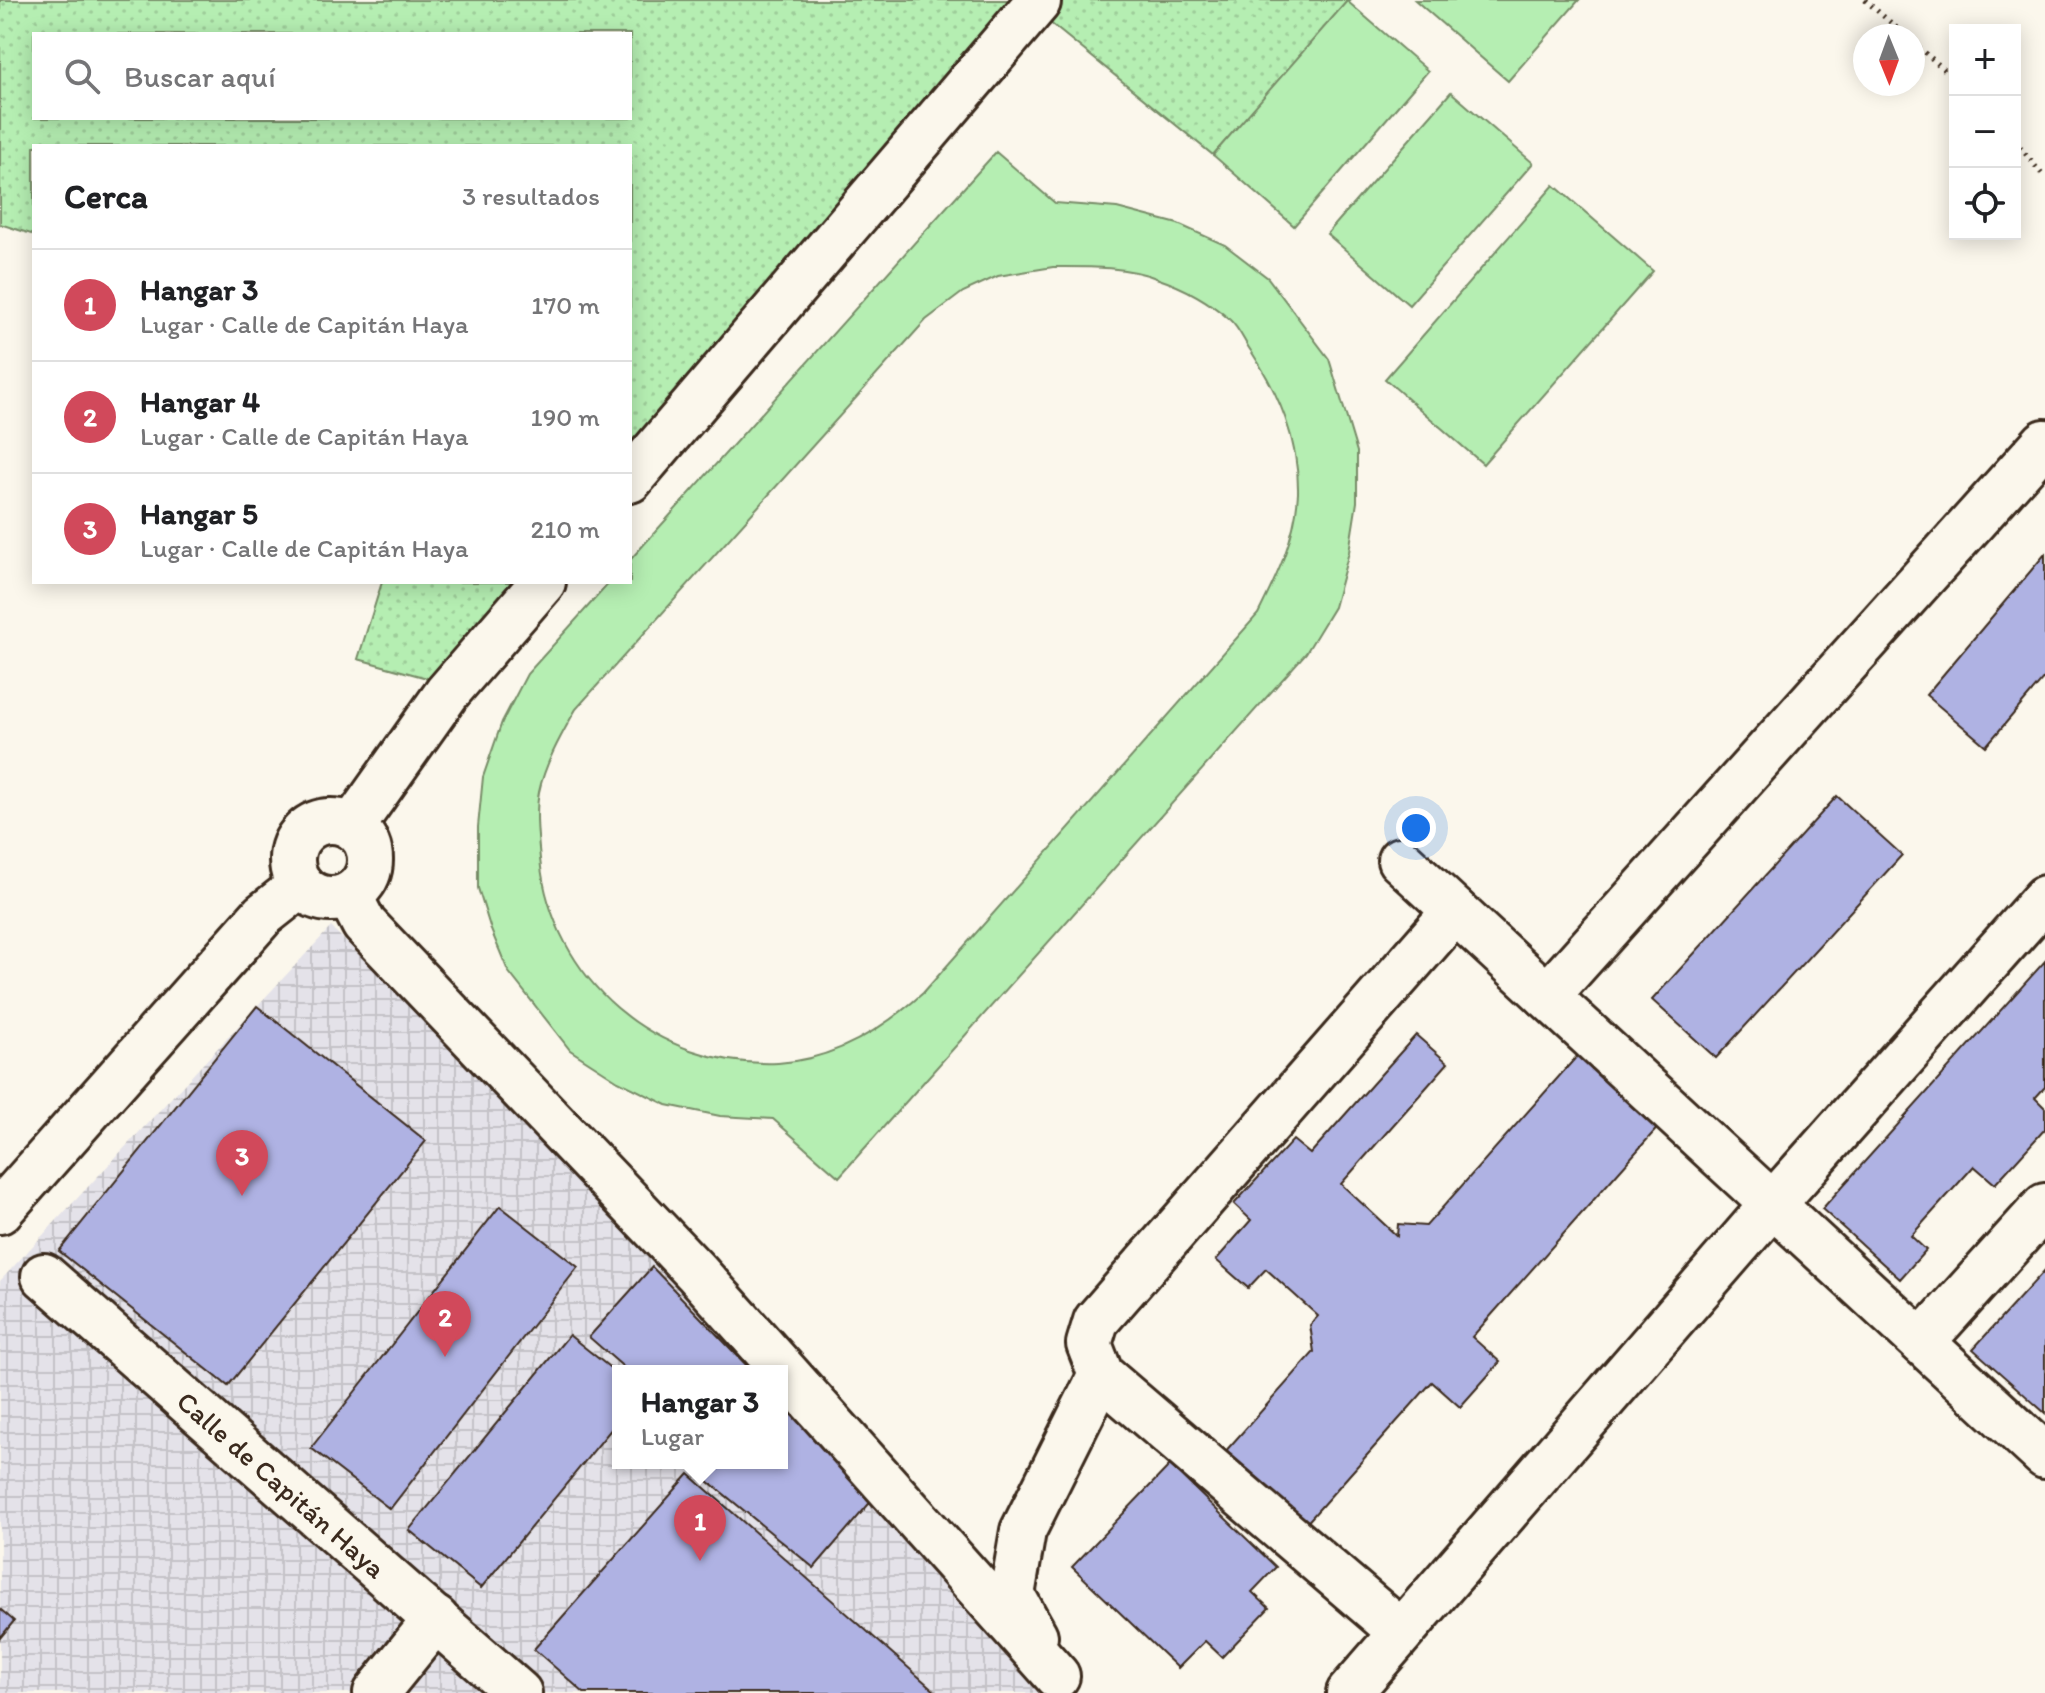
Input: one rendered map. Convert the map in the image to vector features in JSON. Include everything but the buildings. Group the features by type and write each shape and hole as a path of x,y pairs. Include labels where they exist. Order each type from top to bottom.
{"street":[{"path":"632,478 1038,2"},
{"path":"1547,996 2045,442"},
{"path":"352,827 447,693 541,584"},
{"path":"329,821 352,827 362,836 370,862 367,875 349,895 323,899 311,894 294,874 292,863 298,839 317,824 329,821"},
{"path":"1400,860 2045,1456"},
{"path":"0,1211 263,915 301,885"},
{"path":"349,895 364,924 697,1273 779,1365"},
{"path":"1349,1693 1773,1204 2044,901"},
{"path":"1401,1632 1101,1375 1089,1344 1096,1321 1455,911"},
{"path":"1922,1342 2045,1206"},
{"name":"Calle de Capitán Haya","path":"44,1276 519,1693"},
{"path":"788,1375 1066,1685"},
{"path":"1066,1685 1012,1595 1023,1531 1101,1375"},
{"path":"376,1693 436,1619"}],"path":[{"path":"1865,0 1892,24"},
{"path":"1925,53 1949,74"},
{"path":"2021,148 2045,178"}],"shaded area":[{"path":"331,927 664,1259 761,1365 612,1365 612,1469 788,1469 788,1395 1060,1693 0,1693 0,1281"}],"green space":[{"path":"0,0 1011,0 632,451 632,144 32,144 32,234 0,224"},
{"path":"1022,0 1351,0 1213,155"},
{"path":"1415,0 1579,0 1508,81"},
{"path":"1347,1 1428,71 1294,226 1213,155"},
{"path":"1451,92 1533,163 1409,305 1327,234"},
{"path":"996,152 1055,203 1117,208 1178,224 1225,245 1268,278 1329,359 1357,452 1357,502 1349,552 1334,607 1306,653 839,1177 773,1119 720,1116 667,1105 618,1081 570,1050 508,971 478,888 478,827 483,777 502,722 527,674 608,584 632,584 632,558","holes":["1053,267 1132,271 1166,282 1213,307 1233,323 1278,401 1295,454 1298,493 1289,541 1258,614 923,993 891,1019 838,1049 798,1061 778,1063 733,1061 691,1050 652,1033 618,1008 588,978 565,943 549,903 540,859 538,800 545,770 576,709 926,320 963,292 998,276"]},
{"path":"1554,185 1653,271 1483,464 1385,379"},
{"path":"381,584 519,584 438,681 358,659"}],"place":[{"name":"Hangar 5","path":"242,1196"},
{"name":"Hangar 4","path":"445,1357"},
{"name":"Hangar 3","path":"700,1561"}]}
